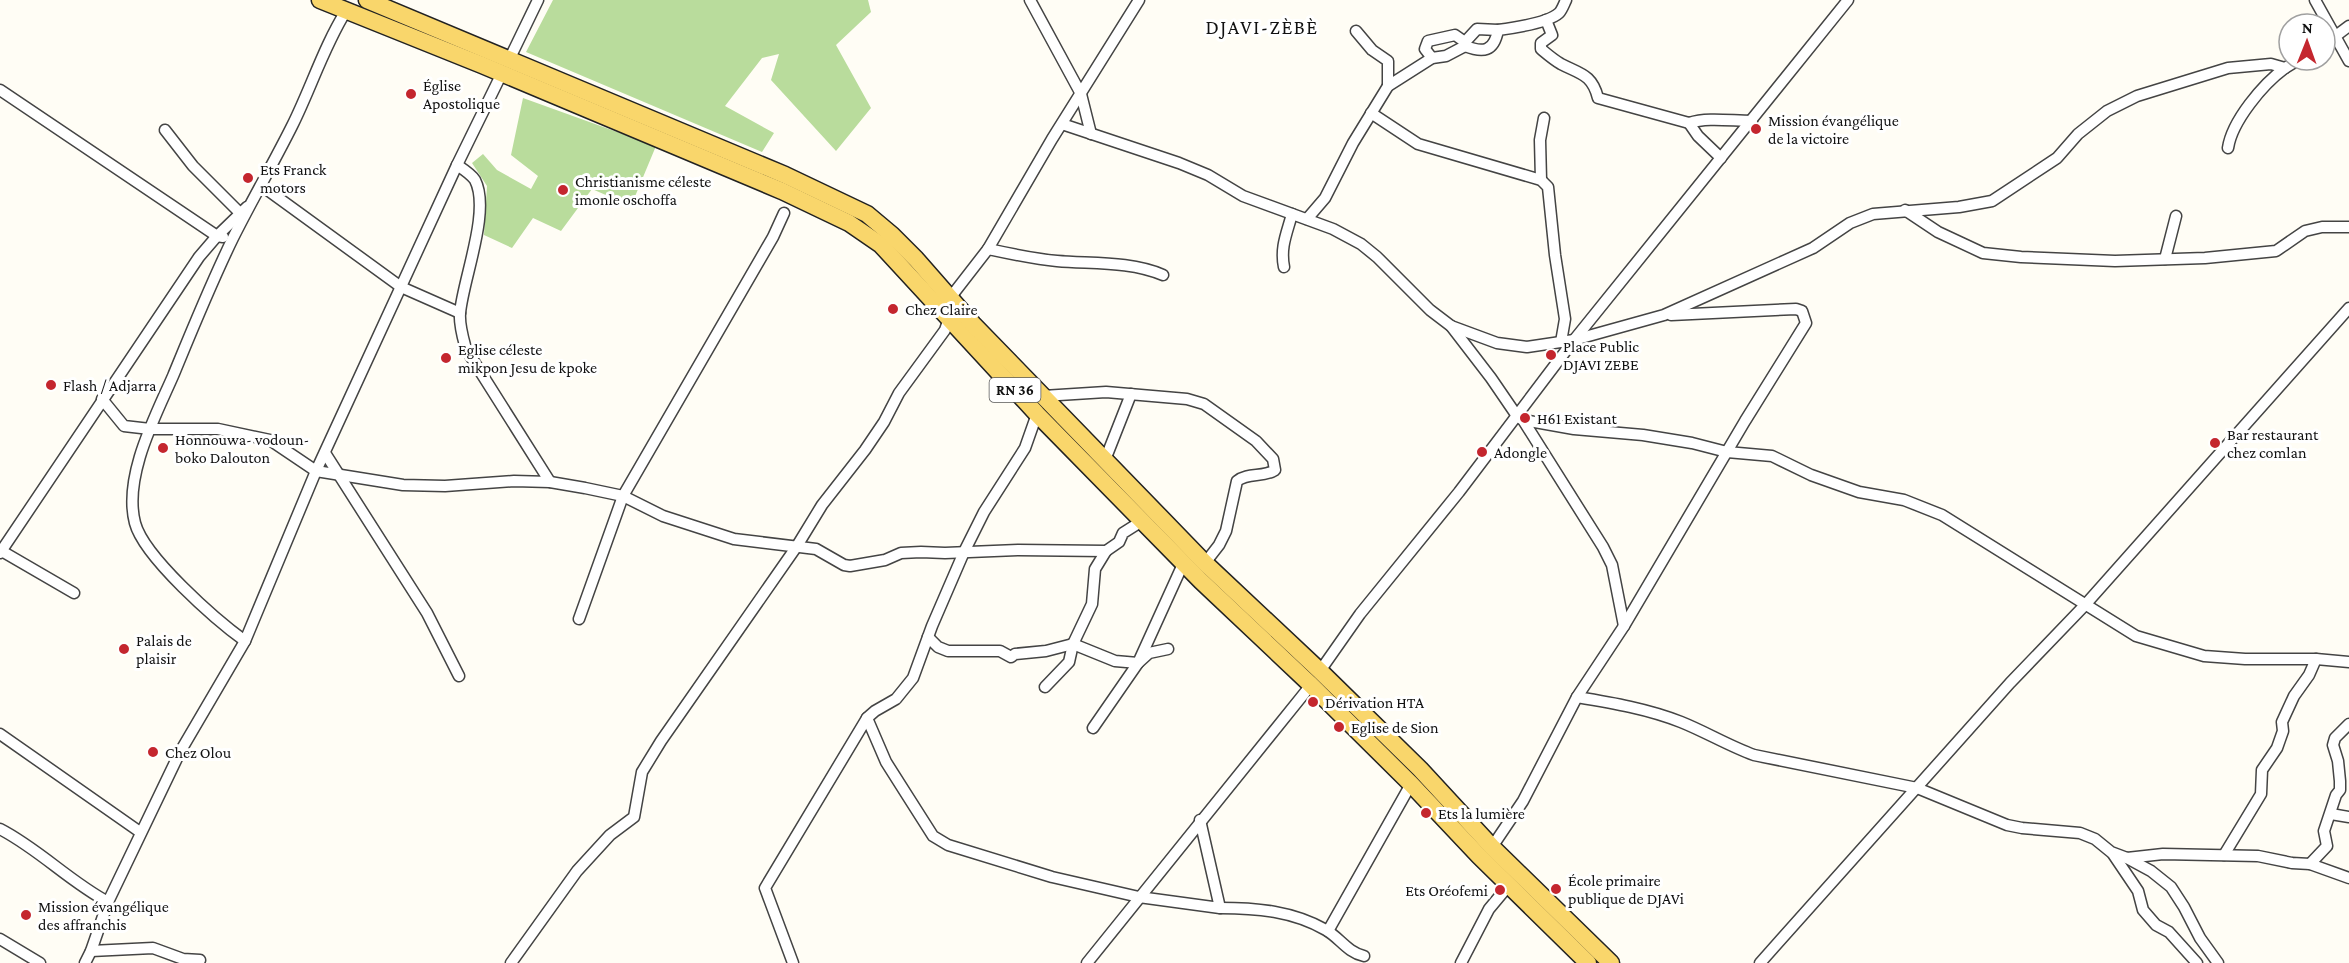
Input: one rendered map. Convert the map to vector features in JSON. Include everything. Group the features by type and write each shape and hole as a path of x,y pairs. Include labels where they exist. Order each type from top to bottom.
{"main road":[{"name":"RN 36","path":"320,0 506,67 785,175 867,214 892,235 1043,396 1316,678 1411,784 1588,963"},
{"name":"RN 36","path":"367,0 506,67 849,223 881,245 1037,414 1183,564 1420,769 1492,847 1611,963"}],"street":[{"path":"85,963 108,902 180,752 245,641 316,471 458,165 538,0"},
{"path":"1030,0 1081,94 1090,134"},
{"path":"950,298 988,249 1062,124 1140,0"},
{"path":"1307,219 1325,198 1388,86 1432,58 1446,56 1465,44 1477,28 1498,30 1523,27 1546,20 1561,12 1566,0"},
{"path":"1087,963 1316,678 1360,615 1520,418 1574,340 1848,0"},
{"path":"245,641 217,620 186,590 146,545 134,520 135,480 150,429 195,322 232,240 262,186 346,11"},
{"path":"1546,20 1552,34 1541,43 1541,49 1561,64 1589,78 1598,98 1689,123 1702,119 1752,121"},
{"path":"2349,26 2337,36 2349,61"},
{"path":"1432,58 1425,49 1428,41 1455,35 1478,51 1488,48 1496,41 1498,30"},
{"path":"1356,31 1372,50 1388,61 1388,86"},
{"path":"1451,326 1497,343 1527,347 1574,340 1664,315 1813,248 1850,223 1873,214 1950,208 1992,201 2057,158 2078,134 2107,111 2137,96 2228,68 2271,64 2277,66"},
{"path":"2228,148 2236,124 2262,88 2280,72"},
{"path":"0,90 217,236 232,240"},
{"path":"1371,113 1418,144 1541,180 1548,187 1554,255 1565,319 1561,342"},
{"path":"1541,180 1540,140 1544,118"},
{"path":"1689,123 1698,136 1721,159"},
{"path":"1062,124 1208,175 1243,196 1307,219 1361,244 1377,257 1430,310 1451,326 1520,418 1603,547 1612,565 1624,626"},
{"path":"165,130 193,166 240,212"},
{"path":"458,165 474,178 478,190 477,235 460,313 466,349 550,482"},
{"path":"262,186 401,286 460,313"},
{"path":"74,593 1,551 199,257 240,212 251,205"},
{"path":"1905,210 1938,232 1983,253 2115,261 2205,258 2276,251 2305,231 2322,227 2349,227"},
{"path":"579,619 623,496 773,237 784,213"},
{"path":"1284,267 1283,241 1292,214"},
{"path":"2165,259 2176,216"},
{"path":"988,249 1057,261 1135,267 1162,275"},
{"path":"1760,963 2010,683 2085,605 2349,308"},
{"path":"1492,847 1523,801 1552,741 1577,697 1624,626 1806,323 1806,316 1802,311 1796,309 1664,315"},
{"path":"511,963 577,871 610,835 633,817 642,772 822,505 884,422 899,393 945,330 950,318"},
{"path":"1043,396 1106,392 1171,396 1204,404 1256,441 1273,459 1275,470 1269,474 1243,476 1237,482 1226,531 1219,545 1205,563"},
{"path":"1105,460 1131,394"},
{"path":"102,399 124,426 150,429 218,429 270,440 316,471 414,486 514,481 550,482 623,496 663,516 734,539 816,549 844,566 885,560 901,553 1106,550"},
{"path":"794,963 765,888 867,718 896,699 906,689 920,663 928,637 964,552 984,512 1025,448 1037,414"},
{"path":"1520,418 1574,429 1643,435 1692,443 1727,452 1772,456 1811,475 1859,492 1904,500 1921,506 1942,515 2136,636 2204,656 2349,662"},
{"path":"325,453 427,613 459,676"},
{"path":"1045,687 1069,662 1073,644 1092,604 1097,564 1106,550 1119,542 1124,533 1142,521"},
{"path":"1093,728 1137,663 1183,564"},
{"path":"928,637 938,647 948,651 1000,651 1011,657 1015,654 1046,651 1073,644 1115,662 1137,663 1149,653 1168,649"},
{"path":"2224,855 2261,794 2262,770 2277,748 2283,731 2282,722 2316,659"},
{"path":"1577,697 1648,710 1684,723 1732,747 1754,755 1917,788 2007,825 2080,833 2095,839 2112,852 2151,871 2171,887 2200,938 2218,963"},
{"path":"867,718 886,762 933,836 948,845 1052,878 1139,897 1220,908 1279,912 1328,931 1353,953 1364,956"},
{"path":"2310,864 2327,846 2324,831 2336,795 2340,790 2338,761 2333,745 2335,738 2349,724"},
{"path":"0,734 141,832"},
{"path":"1328,931 1411,784"},
{"path":"2331,814 2349,817"},
{"path":"1200,820 1220,908"},
{"path":"0,829 72,877 91,893 108,902"},
{"path":"2112,852 2138,891 2144,910 2156,925 2169,932 2197,963"},
{"path":"2127,858 2163,854 2258,856 2310,864 2349,878"},
{"path":"1461,963 1489,909 1509,885"},
{"path":"0,939 40,963"},
{"path":"91,951 153,948 183,959 200,960"}],"green space":[{"path":"553,0 868,0 871,12 836,45 871,108 836,151 771,80 779,54 762,58 725,106 774,133 762,152 526,52"},
{"path":"523,98 656,146 631,206 592,189 561,231 533,218 512,248 484,235 487,186 472,163 483,154 497,170 531,189 538,176 511,155"}],"place":[{"name":"Église Apostolique","path":"411,94"},
{"name":"Mission évangélique de la victoire","path":"1756,129"},
{"name":"Ets Franck motors","path":"248,178"},
{"name":"Christianisme céleste imonle oschoffa","path":"563,190"},
{"name":"Chez Claire","path":"893,309"},
{"name":"Place Public DJAVI ZEBE","path":"1551,355"},
{"name":"Eglise céleste mikpon Jesu de kpoke","path":"446,358"},
{"name":"Flash / Adjarra","path":"51,385"},
{"name":"H61 Existant","path":"1525,418"},
{"name":"Bar restaurant chez comlan","path":"2215,443"},
{"name":"Honnouwa- vodoun- boko Dalouton","path":"163,448"},
{"name":"Adongle","path":"1482,452"},
{"name":"Palais de plaisir","path":"124,649"},
{"name":"Dérivation HTA","path":"1313,702"},
{"name":"Eglise de Sion","path":"1339,727"},
{"name":"Chez Olou","path":"153,752"},
{"name":"Ets la lumière","path":"1426,813"},
{"name":"École primaire publique de DJAVi","path":"1556,889"},
{"name":"Ets Oréofemi","path":"1500,890"},
{"name":"Mission évangélique des affranchis","path":"26,915"}],"district":[{"name":"DJAVI-ZÈBÈ","path":"1262,27"}]}
